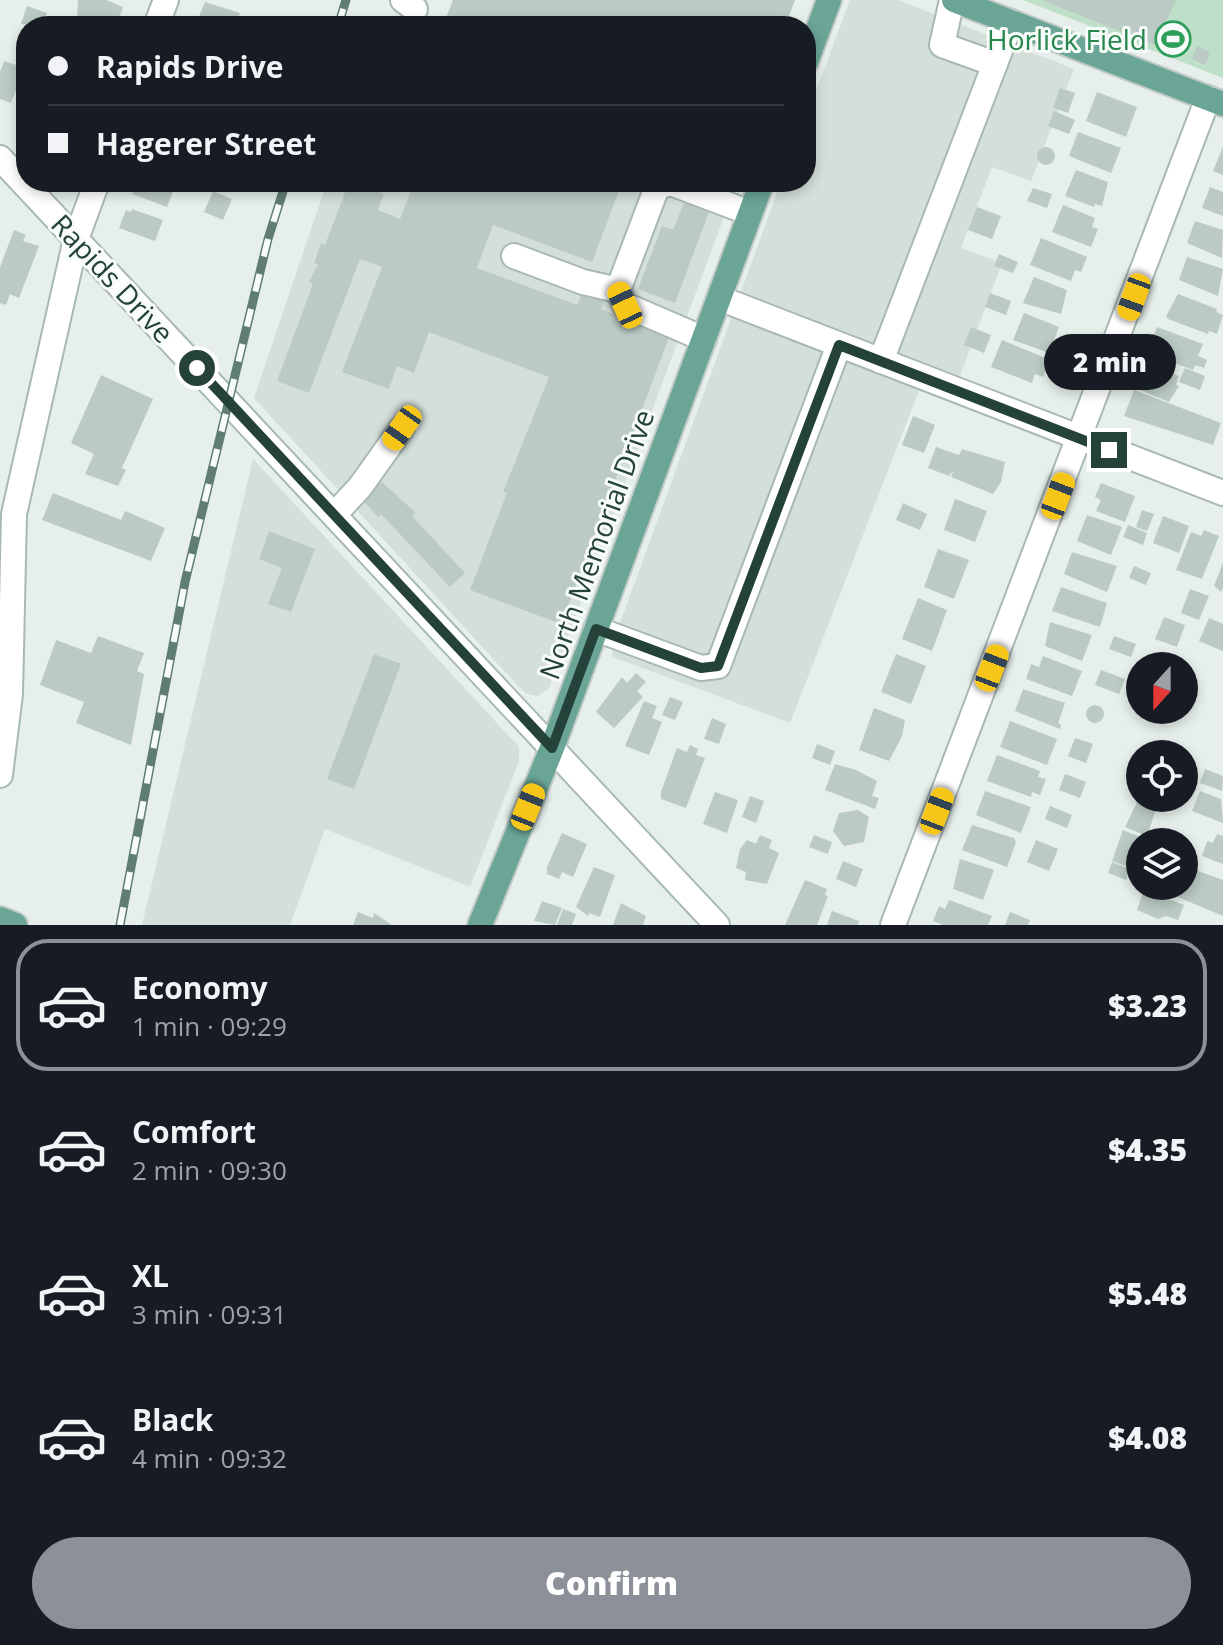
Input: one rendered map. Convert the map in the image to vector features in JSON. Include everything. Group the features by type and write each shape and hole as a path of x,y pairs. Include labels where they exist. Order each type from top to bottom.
{"main road":[{"path":"816,35 829,0"},
{"path":"953,0 1216,101"},
{"name":"North Memorial Drive","path":"480,925 552,748 758,192"}],"street":[{"path":"953,0 942,45 995,64"},
{"path":"881,361 1011,22"},
{"path":"893,925 1080,439 1216,101"},
{"name":"Rapids Drive","path":"0,158 16,175"},
{"name":"Rapids Drive","path":"32,192 717,925"},
{"path":"0,775 10,694 14,514 76,239 93,192"},
{"path":"655,192 618,290 625,305 704,339"},
{"path":"695,192 750,213"},
{"path":"514,256 583,282 618,290"},
{"path":"719,298 1223,493"},
{"path":"596,629 701,668 718,666 839,345"},
{"path":"334,515 360,487 402,428"}],"shaded area":[{"path":"850,0 898,0 1074,69 1031,181 992,167 961,248 1002,263 960,376 929,365 790,723 613,657 612,645 777,192 816,192 816,90"},
{"path":"324,192 733,192 549,688 538,696 527,694 519,687 254,398"},
{"path":"253,459 519,747 519,761 470,887 325,829 290,925 142,925"}],"green space":[{"name":"Horlick Field","path":"1023,0 1223,0 1223,78"}],"building":[{"path":"78,0 106,0 123,7 120,16 77,16"},
{"path":"453,0 795,0 789,16 447,16"},
{"path":"1041,0 1176,0 1155,45"},
{"path":"205,2 240,13 239,16 199,16"},
{"path":"27,6 47,13 46,16 24,16"},
{"path":"1197,46 1210,52 1205,65 1192,59"},
{"path":"4,61 16,65 16,90 11,103 0,99 0,72"},
{"path":"1060,88 1075,93 1068,113 1053,108"},
{"path":"1097,92 1137,107 1126,137 1086,121"},
{"path":"1054,111 1075,120 1069,134 1048,126"},
{"path":"1078,132 1121,148 1111,173 1069,156"},
{"path":"1046,147 1055,156 1046,165 1037,156"},
{"path":"1223,147 1223,175 1213,171"},
{"path":"1076,170 1108,182 1102,206 1095,204 1094,207 1065,196"},
{"path":"1210,187 1223,192 1223,216 1202,208"},
{"path":"1033,188 1052,194 1047,208 1027,201"},
{"path":"133,192 173,192 167,207"},
{"path":"213,192 232,199 223,220 204,212"},
{"path":"345,192 384,194 378,210 400,219 410,192 618,192 592,262 493,225 477,268 577,305 585,287 606,295 601,309 670,335 561,624 470,590 507,493 503,492 549,377 429,332 414,373 397,366 389,389 342,372 382,267 360,259 309,393 277,381 313,284 309,282 318,264 314,263 321,243 325,245"},
{"path":"684,203 709,212 675,303 638,289 662,226 673,230"},
{"path":"1063,205 1095,218 1092,227 1098,229 1091,247 1052,232"},
{"path":"977,207 1001,216 992,239 968,230"},
{"path":"132,209 163,220 155,241 119,228 126,210 131,212"},
{"path":"1195,221 1223,230 1222,258 1187,243"},
{"path":"14,230 26,235 23,241 39,246 19,298 10,294 6,305 0,303 0,267"},
{"path":"1041,238 1087,257 1081,272 1075,270 1071,281 1030,265"},
{"path":"999,254 1018,262 1013,273 994,266"},
{"path":"1187,257 1223,269 1218,296 1179,280"},
{"path":"1034,277 1067,290 1061,314 1023,303"},
{"path":"990,293 1011,301 1006,315 985,307"},
{"path":"1178,294 1217,309 1216,312 1223,315 1217,334 1209,331 1208,334 1168,319 1166,316"},
{"path":"1024,313 1059,327 1049,353 1013,340"},
{"path":"971,327 991,335 984,353 964,345"},
{"path":"1157,327 1203,344 1198,356 1207,360 1204,368 1195,365 1193,370 1148,353"},
{"path":"1002,340 1050,360 1043,377 1035,374 1032,383 991,367"},
{"path":"1145,363 1179,376 1176,385 1179,386 1169,402 1140,390"},
{"path":"1185,368 1205,376 1200,390 1179,382"},
{"path":"101,375 153,399 122,468 126,470 118,486 85,474 94,454 71,443"},
{"path":"1134,390 1221,423 1213,445 1124,416"},
{"path":"913,416 935,425 924,453 902,445"},
{"path":"936,447 959,455 962,449 1005,462 1001,482 993,494 951,477 954,470 949,476 928,468"},
{"path":"382,482 416,513 412,516 465,573 450,587 381,514 378,517 363,500"},
{"path":"1101,483 1135,496 1125,522 1096,511 1101,500 1095,497"},
{"path":"53,493 121,520 125,511 165,528 151,561 42,520"},
{"path":"955,499 987,511 975,542 944,530"},
{"path":"903,503 927,514 920,530 896,520"},
{"path":"1142,510 1154,514 1147,531 1136,527"},
{"path":"1087,515 1122,527 1111,555 1077,541"},
{"path":"1163,516 1189,526 1179,553 1153,543"},
{"path":"1128,525 1147,533 1143,545 1123,537"},
{"path":"1204,530 1219,536 1202,579 1176,570 1191,532 1201,536"},
{"path":"269,531 315,549 291,612 268,604 282,568 259,559"},
{"path":"938,549 969,560 954,599 924,587"},
{"path":"1072,552 1117,566 1107,592 1064,574"},
{"path":"1223,563 1223,588 1221,592 1214,586"},
{"path":"1134,566 1151,573 1146,585 1129,578"},
{"path":"1061,587 1107,603 1100,627 1052,611"},
{"path":"1190,589 1209,596 1199,620 1181,613"},
{"path":"918,598 947,610 932,651 902,639"},
{"path":"1164,617 1185,625 1177,647 1155,639"},
{"path":"1209,618 1223,624 1223,651 1199,641"},
{"path":"1050,622 1092,635 1082,661 1045,646"},
{"path":"98,636 144,653 137,671 144,674 131,745 76,723 84,702 40,685 56,640 91,653"},
{"path":"1114,636 1136,644 1133,652 1126,652 1126,655 1109,649"},
{"path":"374,654 401,664 354,789 327,779"},
{"path":"896,654 926,666 911,704 881,692"},
{"path":"1043,656 1082,671 1072,696 1026,679 1031,664 1039,667"},
{"path":"1101,670 1125,679 1119,694 1095,685"},
{"path":"636,673 646,682 637,691 643,697 614,728 596,712 622,677 627,683"},
{"path":"1023,689 1065,703 1058,723 1060,729 1015,711"},
{"path":"670,697 683,702 675,720 662,715"},
{"path":"644,701 657,706 652,718 662,722 649,755 625,746"},
{"path":"1091,705 1099,705 1104,714 1102,721 1091,723 1086,718 1086,710"},
{"path":"874,708 905,720 902,736 889,761 859,750"},
{"path":"712,718 726,724 719,744 704,739"},
{"path":"1010,721 1057,739 1047,765 1000,747"},
{"path":"1075,738 1093,744 1086,763 1068,756"},
{"path":"817,744 835,751 830,765 812,758"},
{"path":"690,745 698,749 696,755 705,758 686,808 661,799 661,792 677,748 687,752"},
{"path":"997,755 1040,771 1038,777 1046,779 1040,795 1032,792 1031,797 987,781"},
{"path":"835,764 877,781 872,796 879,798 875,809 825,790"},
{"path":"1205,769 1223,776 1222,791 1200,783"},
{"path":"1065,774 1086,782 1080,798 1059,790"},
{"path":"985,791 1031,807 1021,833 976,815"},
{"path":"1200,791 1221,799 1223,823 1195,812 1198,812"},
{"path":"715,792 738,800 727,833 703,824"},
{"path":"750,796 764,801 756,823 742,817"},
{"path":"1050,806 1072,815 1067,828 1045,819"},
{"path":"858,810 869,817 864,842 844,846 833,831 839,813"},
{"path":"1132,812 1155,812 1150,828 1125,827"},
{"path":"972,825 1014,838 1016,842 1007,867 962,850"},
{"path":"1123,830 1126,831 1126,866 1112,861"},
{"path":"562,833 587,844 573,877 562,872 559,879 547,874 547,867"},
{"path":"1217,834 1223,836 1223,864 1202,856 1207,841 1213,843"},
{"path":"760,835 772,840 769,848 779,853 767,884 745,880 746,872 736,868 740,849 747,840 756,844"},
{"path":"814,835 832,842 828,854 809,847"},
{"path":"1036,840 1058,849 1049,871 1027,862"},
{"path":"960,859 994,870 983,900 953,889"},
{"path":"843,861 863,869 856,887 836,879"},
{"path":"1112,862 1126,867 1126,880 1108,873"},
{"path":"594,867 615,875 600,917 589,913 588,916 576,907"},
{"path":"1198,871 1223,880 1223,916 1185,900 1198,900"},
{"path":"805,880 827,889 825,895 828,896 817,925 785,925"},
{"path":"949,900 992,916 988,925 943,925 933,921 939,906 945,909"},
{"path":"1140,900 1171,900 1184,905 1178,920 1166,916 1158,919 1137,910"},
{"path":"542,901 562,908 555,925 534,921"},
{"path":"621,903 646,916 643,925 613,925"},
{"path":"563,909 576,914 572,925 557,925"},
{"path":"832,911 859,921 858,925 827,925"},
{"path":"358,912 373,918 374,913 392,925 353,925"},
{"path":"1010,912 1030,920 1028,925 1005,925"}],"railway":[{"path":"341,16 346,0"},
{"path":"120,925 185,582 268,239 283,192"}],"place":[{"name":"Horlick Field","path":"1173,39"}],"route":[{"path":"197,368 552,748 596,629 701,668 718,666 839,345 1109,450"}]}
